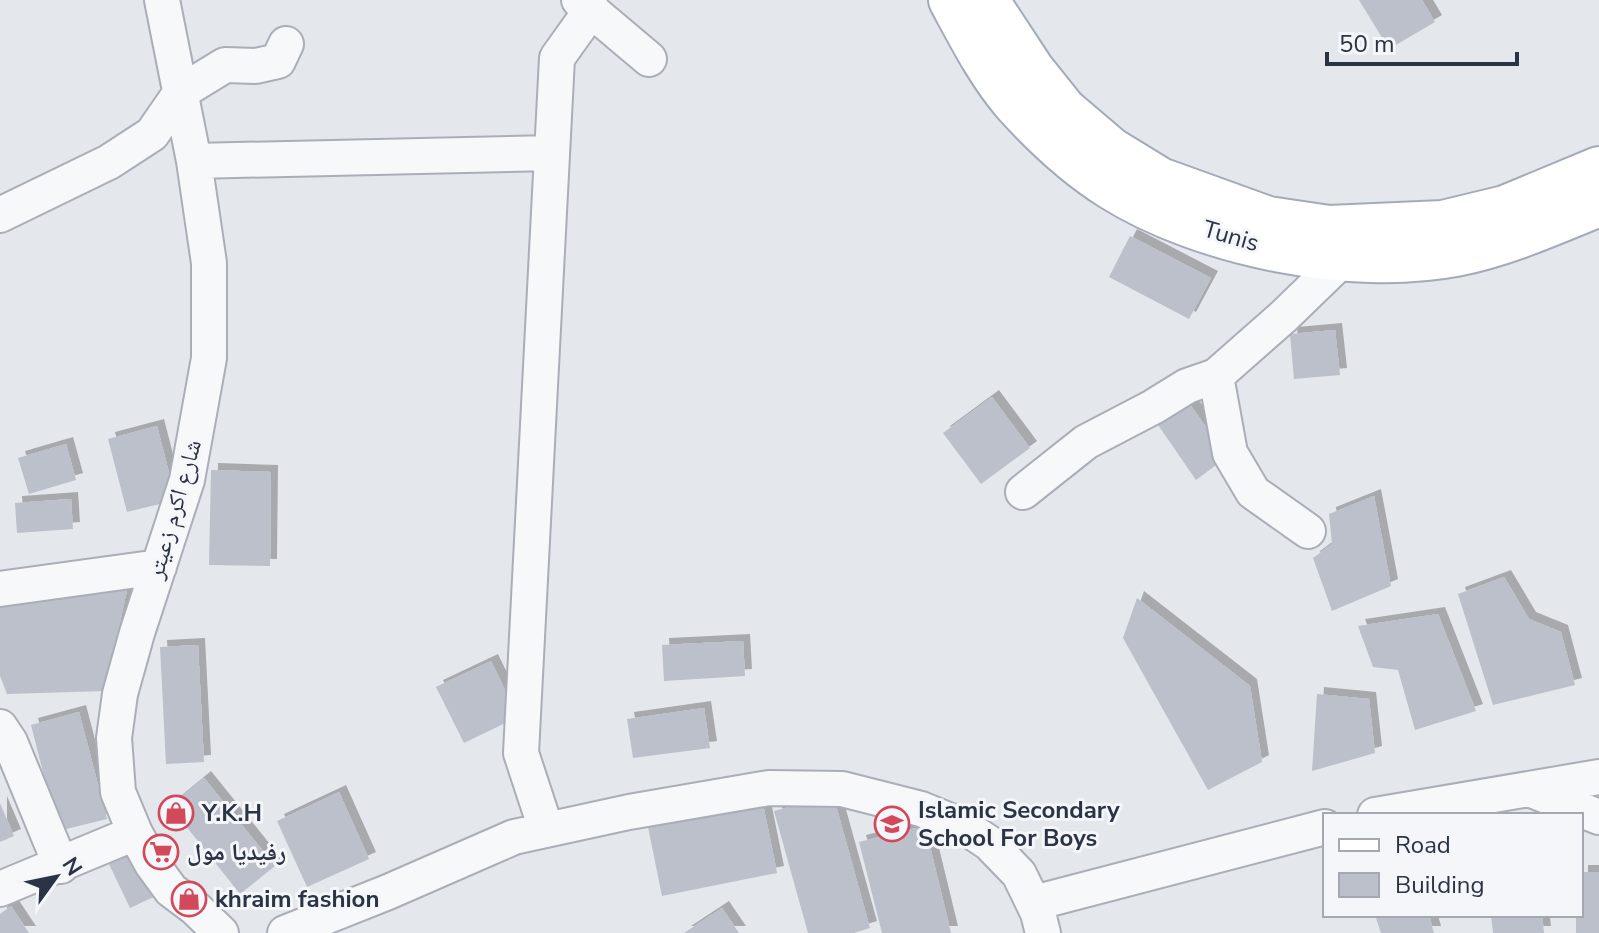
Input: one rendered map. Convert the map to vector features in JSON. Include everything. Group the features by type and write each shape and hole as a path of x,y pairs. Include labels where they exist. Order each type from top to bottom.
{"main road":[{"name":"Tunis","path":"951,0 980,52 1014,102 1059,146 1110,187 1166,216 1245,242 1388,262 1456,254 1520,236 1599,204"},
{"path":"986,0 1032,70 1064,110 1111,150 1160,180 1268,219 1329,228 1443,223 1505,208 1599,169"}],"street":[{"name":"شارع اكرم زعيتر","path":"162,0 194,161 209,263 209,358 187,480 120,694 114,738 118,792 152,864 171,890 221,933"},
{"path":"546,829 521,753 557,58 585,5 649,59"},
{"path":"0,215 109,162 152,134 181,92 225,65 256,66 278,61 286,44"},
{"path":"194,161 552,153"},
{"path":"1023,492 1086,442 1187,386 1216,376 1344,258"},
{"path":"1216,376 1230,453 1253,492 1308,531"},
{"path":"0,589 159,567"},
{"path":"0,727 19,764 61,866"},
{"path":"1387,813 1599,777"},
{"path":"285,933 514,837 769,788 842,789 921,809 965,827 1005,858 1019,874 1038,918 1323,828"},
{"path":"1529,789 1599,817"},
{"path":"0,889 135,833"}],"building":[{"path":"1359,0 1422,0 1435,22 1389,49"},
{"path":"1130,236 1211,278 1189,319 1109,277"},
{"path":"1335,330 1340,375 1294,379 1290,334"},
{"path":"992,397 1030,448 981,484 943,433"},
{"path":"1189,403 1227,457 1196,480 1158,425"},
{"path":"157,426 176,500 127,512 108,439"},
{"path":"66,444 76,480 29,494 18,458"},
{"path":"211,470 271,472 270,566 209,565"},
{"path":"1374,496 1391,586 1332,611 1313,558 1332,544 1329,514"},
{"path":"71,499 73,529 17,533 15,503"},
{"path":"1504,577 1529,619 1561,632 1575,685 1493,705 1458,594"},
{"path":"127,590 105,691 7,694 0,676 0,604"},
{"path":"1137,598 1250,686 1262,762 1208,790 1123,638"},
{"path":"1438,614 1476,711 1415,730 1398,670 1373,667 1358,626"},
{"path":"743,641 745,676 664,681 662,645"},
{"path":"198,645 204,762 166,764 160,647"},
{"path":"491,661 518,717 464,743 436,687"},
{"path":"1317,694 1369,699 1375,753 1312,771"},
{"path":"704,708 710,748 633,758 627,719"},
{"path":"79,712 107,819 58,831 31,725"},
{"path":"204,778 275,866 240,894 170,806"},
{"path":"339,792 369,859 307,887 277,821"},
{"path":"833,795 870,928 854,933 808,933 774,811"},
{"path":"0,803 14,836 0,842"},
{"path":"763,804 777,873 662,896 648,827"},
{"path":"925,826 951,933 882,933 859,842"},
{"path":"138,851 158,895 130,908 109,864"},
{"path":"1583,872 1599,872 1599,933 1576,933 1576,917 1583,917"},
{"path":"11,906 29,933 0,933 0,914"},
{"path":"722,908 739,933 684,933"},
{"path":"1376,917 1430,917 1434,933 1381,933"},
{"path":"1491,917 1542,917 1544,933 1493,933"}],"place":[{"name":"Y.K.H","path":"176,813"},
{"name":"Islamic Secondary School For Boys","path":"892,824"},
{"name":"رفيديا مول","path":"161,852"},
{"name":"khraim fashion","path":"189,899"}]}
